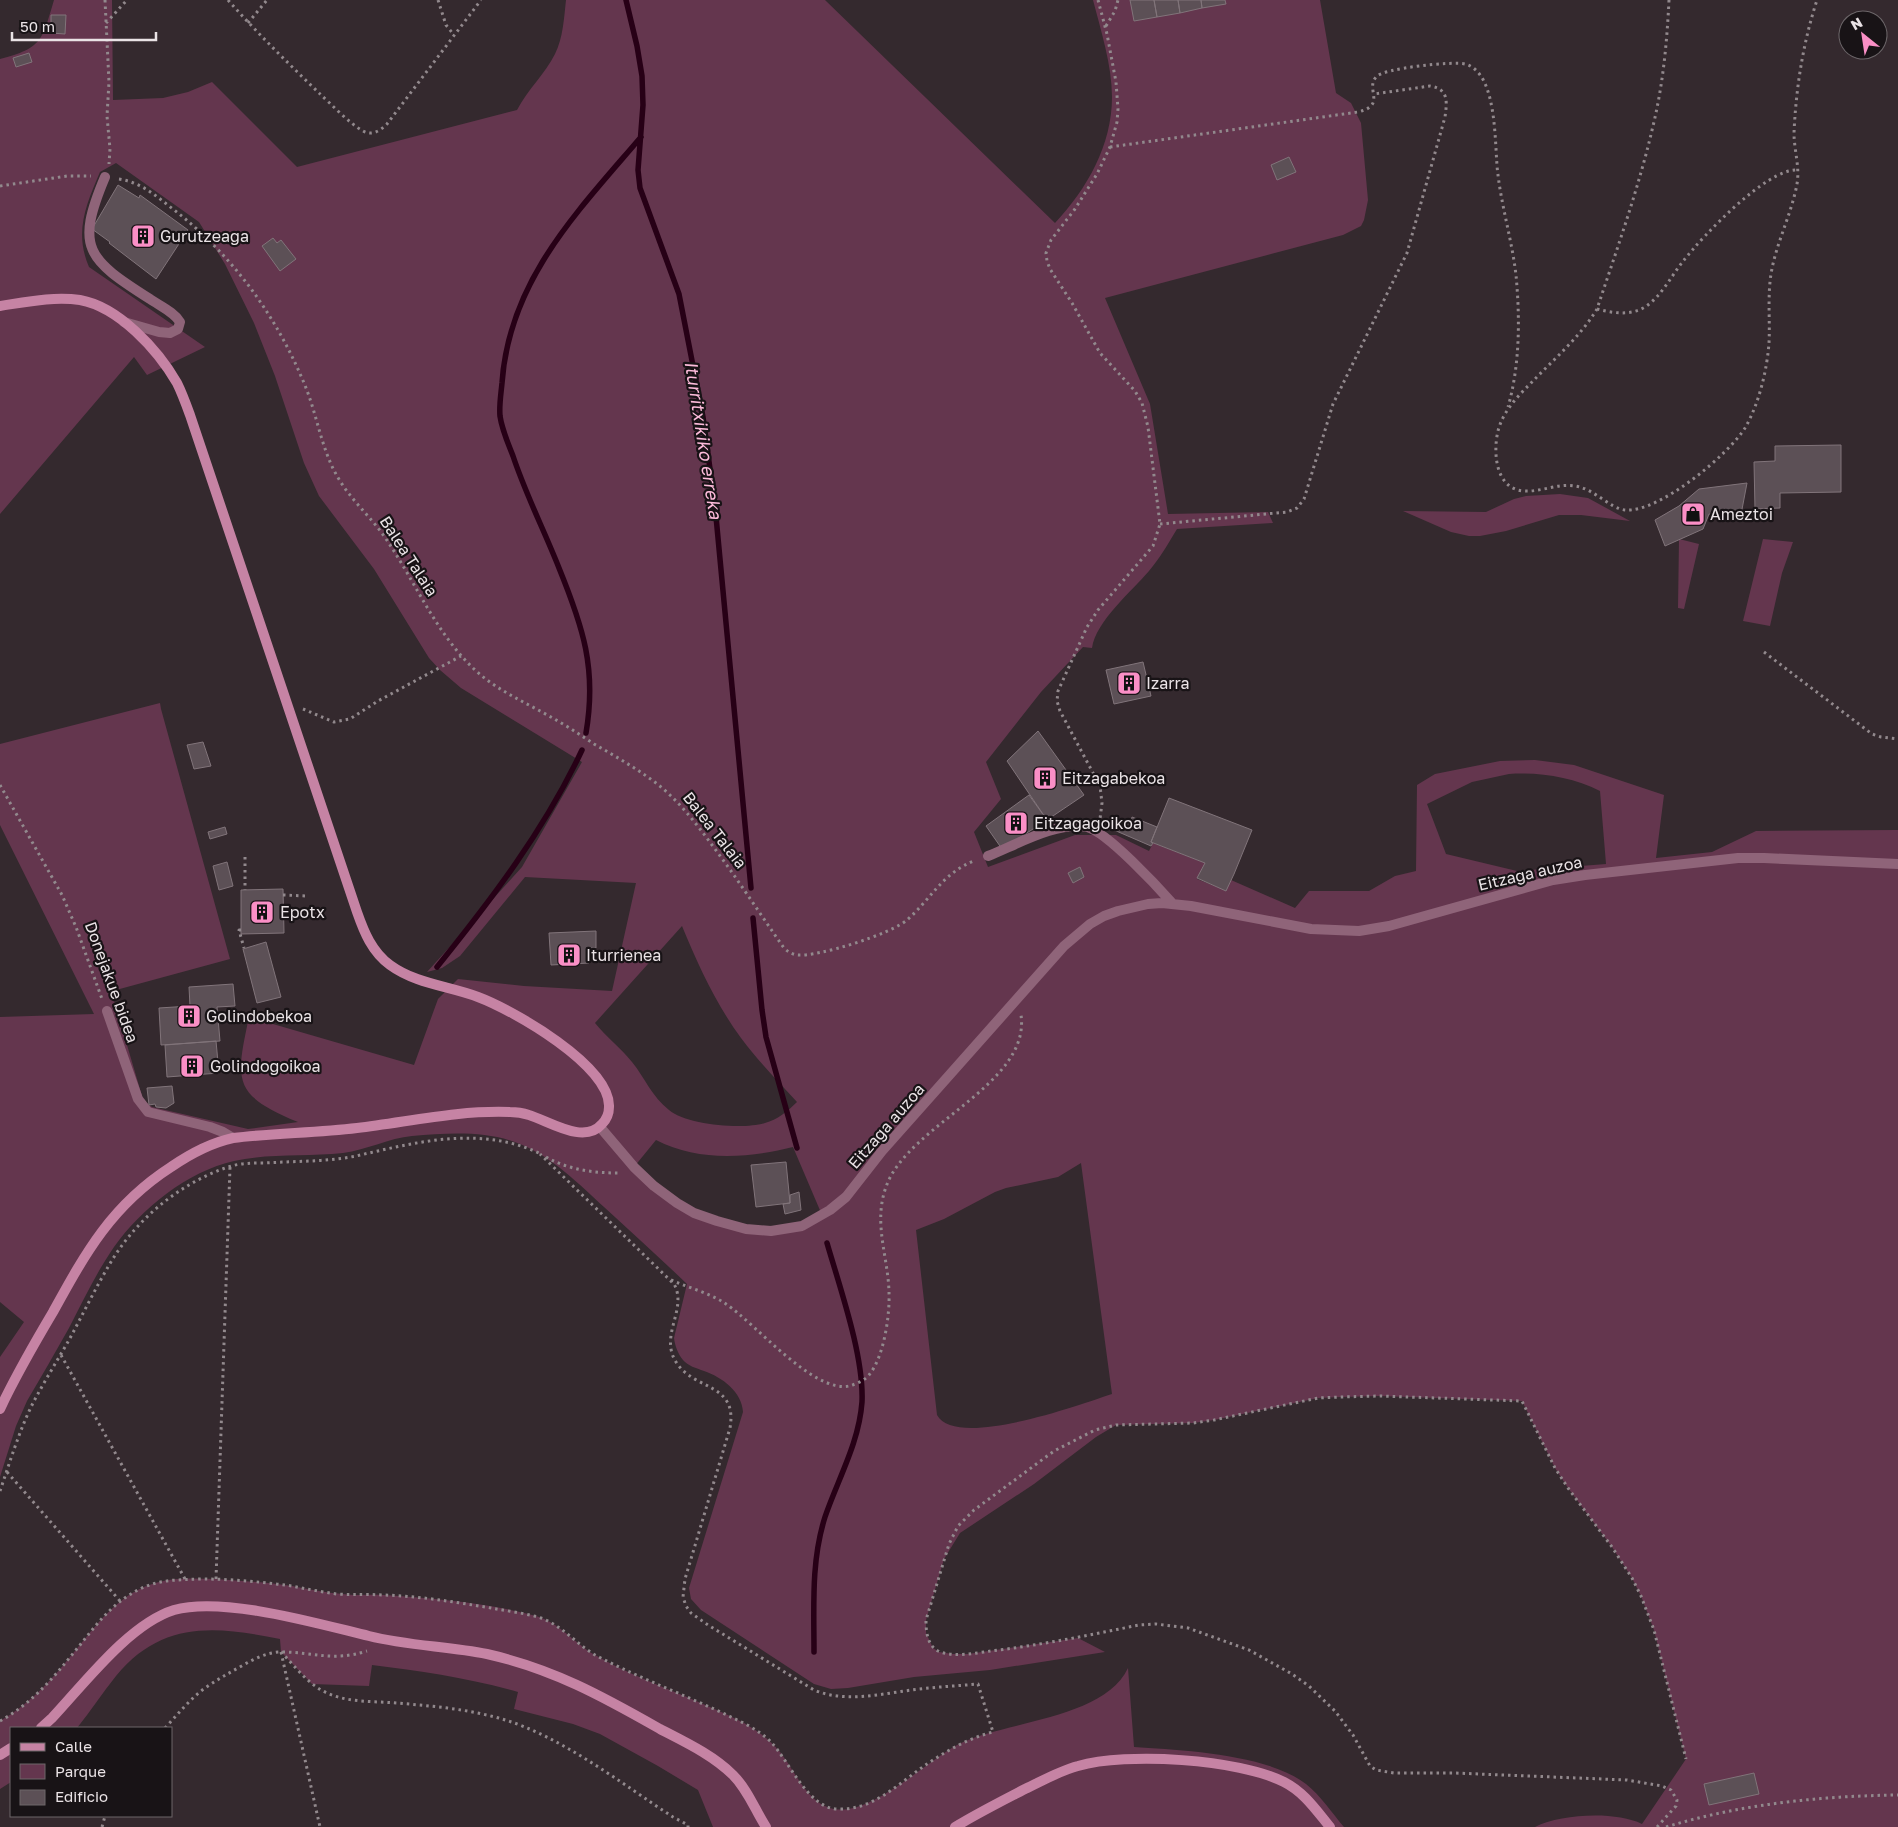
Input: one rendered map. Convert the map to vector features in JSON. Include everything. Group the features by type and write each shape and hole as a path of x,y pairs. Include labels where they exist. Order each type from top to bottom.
{"street":[{"path":"0,306 53,299 78,300 100,306 136,332 164,364 182,394 360,921 377,953 391,966 407,974 426,982 472,995 503,1008 540,1030 572,1053 598,1079 608,1096 609,1104 608,1116 600,1127 591,1132 582,1133 523,1114 486,1112 418,1118 343,1130 233,1138 207,1147 174,1165 144,1187 117,1212 103,1229 78,1267 0,1408"},
{"path":"42,1727 127,1639 148,1622 174,1610 188,1608 212,1607 258,1612 389,1641 492,1656 540,1670 591,1691 692,1746 725,1768 742,1785 766,1827"},
{"path":"955,1827 1011,1796 1065,1770 1093,1762 1138,1759 1206,1763 1238,1768 1268,1776 1283,1782 1303,1795 1330,1827"}],"lane":[{"path":"105,177 89,221 89,241 94,252 108,270 171,313 180,322 178,329 165,332 123,321"},
{"path":"988,856 1034,836 1051,831 1085,827 1098,832 1137,866 1173,904"},
{"name":"Eitzaga auzoa","path":"600,1127 640,1174 677,1203 717,1222 746,1229 771,1231 793,1228 811,1222 846,1197 882,1151 1064,946 1090,924 1118,911 1155,904 1173,904 1311,928 1359,931 1389,926 1553,880 1585,874 1679,866 1738,858 1898,864"},
{"name":"Donejakue bidea","path":"107,1012 138,1099 144,1110 159,1116 210,1127 233,1138"}],"path":[{"path":"105,0 108,62 107,116 110,156 105,177"},
{"path":"105,23 127,0"},
{"path":"228,0 248,23 331,105 363,131 370,133 381,130 481,0"},
{"path":"248,23 267,0"},
{"path":"438,0 446,25 454,35"},
{"path":"1098,0 1106,26 1118,97 1117,122 1110,147 1090,186 1051,240 1046,253 1047,261 1054,276 1072,303 1100,353 1135,391 1142,403 1148,427 1160,524 1152,546 1098,610 1087,627 1058,691 1060,712 1100,786 1101,811 1098,832"},
{"path":"1106,26 1115,11 1118,0"},
{"path":"1506,412 1520,394 1584,326 1596,309 1654,125 1667,38 1669,0"},
{"path":"1110,147 1358,112 1369,108 1374,100 1374,82 1381,73 1452,64 1463,64 1471,67 1477,72 1487,92 1494,117 1498,174 1512,252 1518,316 1515,375 1506,412 1498,430 1495,460 1498,471 1509,484 1524,491 1563,485 1574,486 1592,492 1619,508 1635,509 1666,496 1700,474 1737,439 1744,430 1754,409 1766,363 1769,342 1770,280 1798,182 1794,138 1799,76 1816,0"},
{"path":"1160,524 1278,514 1297,508 1304,499 1333,404 1407,253 1445,117 1445,95 1437,87 1430,86 1374,94"},
{"path":"1596,309 1623,313 1644,307 1662,290 1689,254 1737,206 1778,174 1788,170 1797,170"},
{"name":"Balea Talaia","path":"0,186 67,176 105,177 134,183 156,194 211,242 252,289 277,326 309,396 322,443 333,470 349,494 386,539 437,623 462,656 474,670 502,691 550,716 628,764 655,782 675,799 698,826 738,880 784,948 790,953 803,955 834,948 899,926 907,920 951,873 966,864 988,856"},
{"path":"1764,652 1872,734 1898,739"},
{"path":"287,707 307,710 328,721 342,722 462,656"},
{"name":"Donejakue bidea","path":"0,785 66,903 107,1012"},
{"path":"245,857 245,890"},
{"path":"283,895 306,896"},
{"path":"241,930 239,930 244,948"},
{"path":"670,1280 724,1303 744,1317 785,1354 821,1381 839,1386 855,1384 864,1380 870,1374 877,1360 888,1314 889,1292 880,1221 882,1200 888,1180 896,1168 918,1144 984,1088 1002,1069 1016,1047 1021,1032 1020,1013 1016,1002"},
{"path":"0,1491 33,1403 108,1267 135,1229 163,1204 201,1178 230,1167 249,1163 335,1159 411,1143 453,1138 496,1140 518,1145 540,1154 561,1166 570,1168 640,1174"},
{"path":"0,1721 24,1706 40,1691 108,1611 120,1601 152,1584 170,1580 216,1579 276,1584 333,1594 382,1594 444,1600 500,1609 546,1620 561,1628 594,1655 730,1716 760,1732 781,1753 813,1797 829,1808 851,1808 873,1802 887,1794 926,1764 959,1744 993,1732 978,1684 864,1696 836,1697 824,1695 708,1626 691,1613 683,1597 684,1579 730,1428 732,1412 723,1396 706,1384 686,1374 672,1355 670,1340 678,1295 670,1280 540,1154"},
{"path":"216,1579 230,1167"},
{"path":"61,1355 185,1579"},
{"path":"1657,1827 1676,1806 1677,1800 1671,1790 1662,1786 1627,1780 1454,1773 1394,1774 1376,1770 1365,1760 1346,1725 1323,1698 1309,1686 1261,1656 1188,1628 1156,1624 1139,1625 1035,1645 968,1654 939,1652 933,1648 926,1633 926,1620 949,1544 958,1526 982,1504 1054,1451 1095,1430 1106,1427 1136,1424 1193,1423 1318,1398 1380,1396 1522,1401 1555,1468 1612,1547 1641,1596 1654,1630 1686,1759"},
{"path":"7,1472 120,1601"},
{"path":"166,1727 204,1688 253,1660 273,1652 331,1658 344,1657 375,1649 389,1641"},
{"path":"281,1652 320,1827"},
{"path":"281,1652 312,1684 329,1694 348,1700 454,1709 482,1714 520,1725 582,1757 688,1825 688,1827"},
{"path":"1666,1827 1699,1818 1788,1801 1898,1795"}],"green space":[{"path":"54,0 112,0 113,100 163,98 188,92 212,82 297,167 517,110 558,48 566,0 825,0 1055,223 1077,196 1096,165 1108,132 1111,115 1112,85 1093,0 1320,0 1336,93 1351,103 1361,123 1368,200 1361,226 1343,235 1105,298 1150,404 1168,514 1268,512 1273,523 1177,529 1153,566 1107,617 1100,627 1092,648 1083,647 1041,692 986,762 1001,799 974,832 988,867 1075,835 1116,835 1149,851 1153,843 1205,863 1197,879 1225,890 1231,880 1295,908 1309,891 1369,891 1395,876 1416,871 1417,785 1435,774 1500,761 1535,760 1574,765 1664,795 1656,858 1712,852 1756,831 1898,830 1898,1827 1535,1827 1559,1819 1588,1816 1618,1817 1642,1824 1686,1759 1654,1630 1641,1596 1612,1547 1555,1468 1522,1401 1380,1396 1318,1398 1193,1423 1116,1425 1096,1437 1034,1484 960,1533 944,1559 926,1620 926,1633 933,1648 939,1652 968,1654 1078,1638 1105,1652 990,1670 914,1677 848,1688 831,1689 814,1684 701,1610 691,1599 689,1588 743,1412 739,1398 730,1386 718,1377 687,1364 677,1350 674,1338 687,1284 565,1172 532,1149 494,1136 453,1134 412,1136 343,1153 274,1156 234,1161 200,1173 167,1194 125,1233 101,1267 27,1401 16,1426 0,1477 0,1357 24,1322 0,1302 0,1017 94,1014 0,825 0,744 160,703 230,959 116,990 112,994 144,1101 152,1107 248,1129 298,1122 261,1103 250,1094 244,1084 241,1072 242,1057 249,1017 414,1065 438,999 458,979 524,986 612,991 636,883 525,877 460,956 442,968 427,972 522,867 582,762 461,688 429,658 374,569 319,496 304,463 275,376 254,323 225,264 199,222 116,163 100,172 86,207 82,242 89,267 205,347 147,375 134,357 0,514 0,59 25,51 39,40 47,25","holes":["1509,774 1532,774 1556,776 1600,791 1606,864 1517,871 1446,854 1427,804 1472,782","682,926 694,955 723,1012 754,1055 797,1102 786,1112 769,1122 755,1125 716,1125 701,1123 677,1115 663,1105 637,1068 595,1023","656,1140 689,1152 724,1156 759,1154 793,1147 822,1215 771,1231 687,1209 634,1167","1081,1163 1112,1394 1020,1421 968,1428 949,1425 937,1415 916,1230 944,1219 995,1192 1058,1177"]},
{"path":"1560,494 1588,498 1630,521 1581,515 1559,515 1506,531 1469,536 1451,532 1403,511 1486,512 1514,499 1526,496"},
{"path":"1679,539 1699,544 1684,609 1678,608"},
{"path":"1763,539 1793,542 1782,573 1770,626 1743,621"},
{"path":"216,1579 292,1586 348,1595 384,1595 460,1602 518,1611 545,1619 560,1628 587,1650 613,1665 726,1714 754,1729 780,1752 807,1792 814,1799 830,1808 845,1809 879,1798 946,1752 978,1736 1052,1716 1098,1698 1116,1685 1128,1668 1134,1747 1223,1755 1269,1766 1289,1774 1306,1784 1344,1827 713,1827 698,1790 600,1734 573,1724 514,1709 518,1692 445,1676 372,1665 369,1686 312,1684 281,1652 280,1639 234,1631 212,1630 171,1636 152,1645 134,1658 116,1676 78,1727 10,1727 10,1783 0,1789 0,1721 20,1708 46,1684 99,1622 120,1602 144,1587 166,1580"}],"building":[{"path":"1130,0 1154,0 1157,17 1134,21"},
{"path":"1154,0 1178,0 1180,13 1157,17"},
{"path":"1178,0 1201,0 1202,8 1180,13"},
{"path":"1201,0 1225,0 1226,4 1202,8"},
{"path":"51,15 66,15 65,34 51,33"},
{"path":"29,53 32,62 16,67 13,58"},
{"path":"1289,157 1296,172 1277,180 1271,165"},
{"name":"Gurutzeaga","path":"118,185 139,198 140,195 188,230 156,279 92,229"},
{"path":"273,238 277,243 281,240 296,259 280,271 262,246"},
{"path":"1841,445 1841,492 1780,493 1780,508 1755,509 1754,462 1775,461 1775,446"},
{"path":"1747,483 1740,520 1709,514 1703,529 1665,546 1655,520 1679,506 1699,489"},
{"name":"Izarra","path":"1143,662 1151,696 1114,704 1106,670"},
{"name":"Eitzagabekoa","path":"1038,731 1084,795 1047,820 1007,761"},
{"path":"203,742 211,766 194,769 187,745"},
{"name":"Eitzagagoikoa","path":"1029,795 1047,820 1002,849 986,826"},
{"path":"1169,798 1252,830 1226,891 1197,878 1205,863 1151,842"},
{"path":"1132,817 1157,827 1151,846 1114,830 1119,819 1130,824"},
{"path":"225,827 227,834 210,839 208,832"},
{"path":"227,862 233,886 219,890 213,866"},
{"path":"1080,867 1084,877 1073,883 1068,873"},
{"name":"Epotx","path":"283,889 284,933 241,934 241,890"},
{"name":"Iturrienea","path":"596,931 596,948 588,948 589,963 551,965 549,933"},
{"path":"266,942 281,997 257,1003 243,949"},
{"name":"Golindobekoa","path":"233,984 235,1006 217,1007 220,1041 161,1045 159,1008 190,1006 189,987"},
{"name":"Golindogoikoa","path":"216,1041 219,1073 167,1077 165,1045"},
{"path":"172,1086 174,1103 166,1108 156,1107 155,1104 149,1105 147,1088"},
{"path":"786,1162 790,1203 756,1207 751,1165"},
{"path":"799,1192 801,1210 785,1214 783,1204 790,1203 790,1195"},
{"path":"1754,1773 1759,1794 1709,1805 1704,1784"}],"waterway":[{"name":"Iturritxikiko erreka","path":"626,0 642,76 643,105 638,170 640,188 679,294 703,417 715,506 751,888"},
{"path":"586,733 590,689 589,668 581,629 568,589 505,436 500,416 500,399 507,346 518,312 532,279 550,249 571,220 641,137"},
{"path":"437,967 478,916 516,863 551,808 582,750"},
{"name":"Iturritxikiko erreka","path":"753,918 766,1037 797,1148"},
{"name":"Iturritxikiko erreka","path":"814,1652 814,1584 817,1550 825,1517 857,1432 862,1402 862,1384 855,1343 827,1243"}],"place":[{"name":"Gurutzeaga","path":"143,236"},
{"name":"Ameztoi","path":"1693,514"},
{"name":"Izarra","path":"1129,683"},
{"name":"Eitzagabekoa","path":"1045,778"},
{"name":"Eitzagagoikoa","path":"1016,823"},
{"name":"Epotx","path":"262,912"},
{"name":"Iturrienea","path":"569,955"},
{"name":"Golindobekoa","path":"189,1016"},
{"name":"Golindogoikoa","path":"192,1066"}]}
